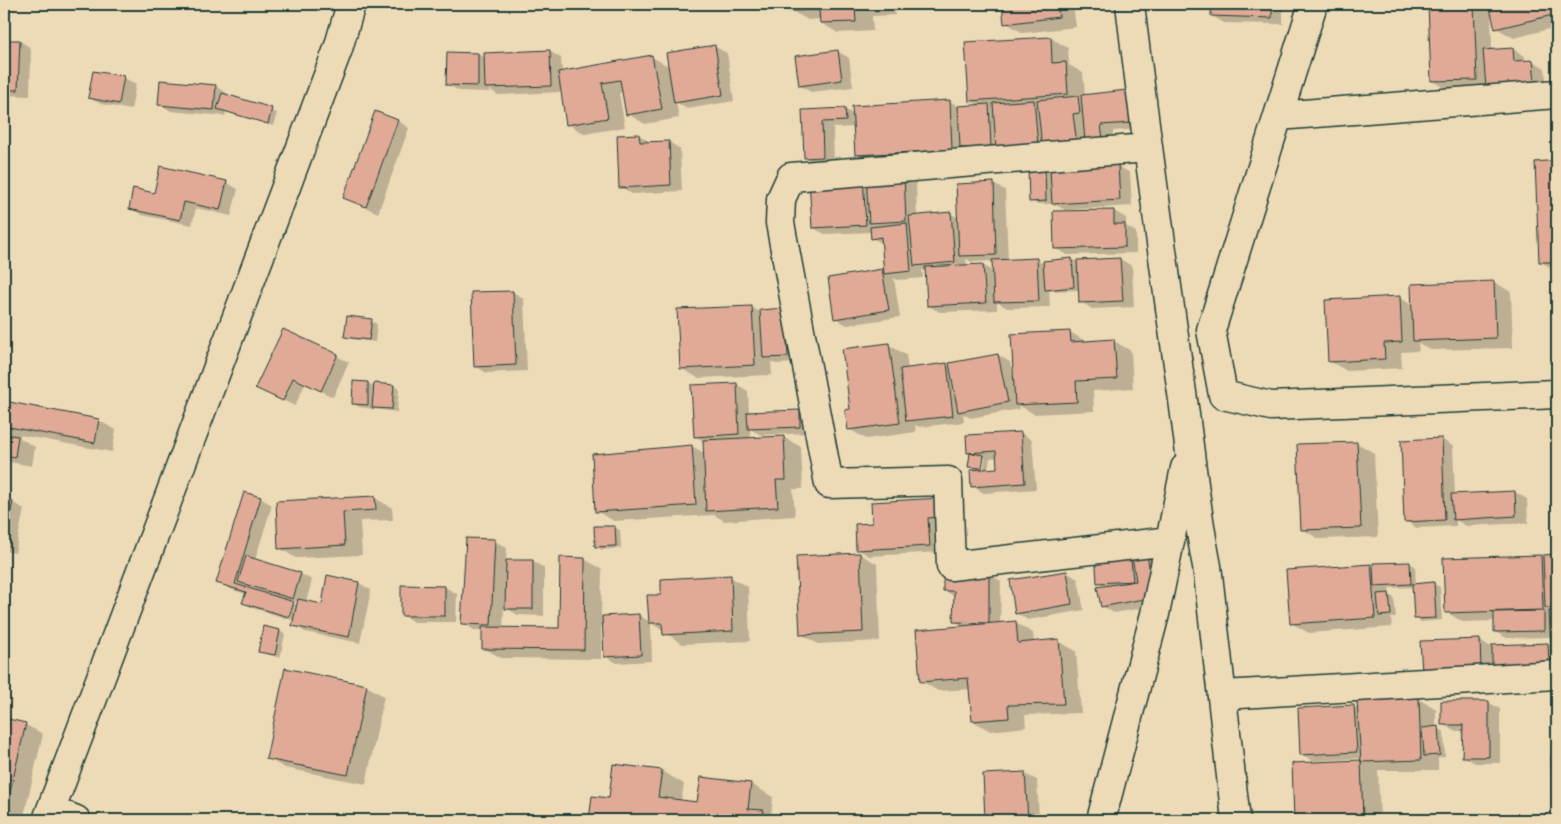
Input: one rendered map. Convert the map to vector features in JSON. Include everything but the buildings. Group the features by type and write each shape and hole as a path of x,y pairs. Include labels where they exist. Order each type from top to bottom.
{"street":[{"path":"76,820 49,815 338,49 351,4"},
{"path":"1130,4 1146,148 1190,444 1223,695 1236,820"},
{"path":"1313,4 1211,330 1223,395 1271,406 1557,394"},
{"path":"1278,116 1557,94"},
{"path":"1146,148 791,177 781,199 780,223 829,484 948,481 951,566 1170,541"},
{"path":"1101,820 1155,614 1190,444"},
{"path":"1223,695 1557,675"}]}
